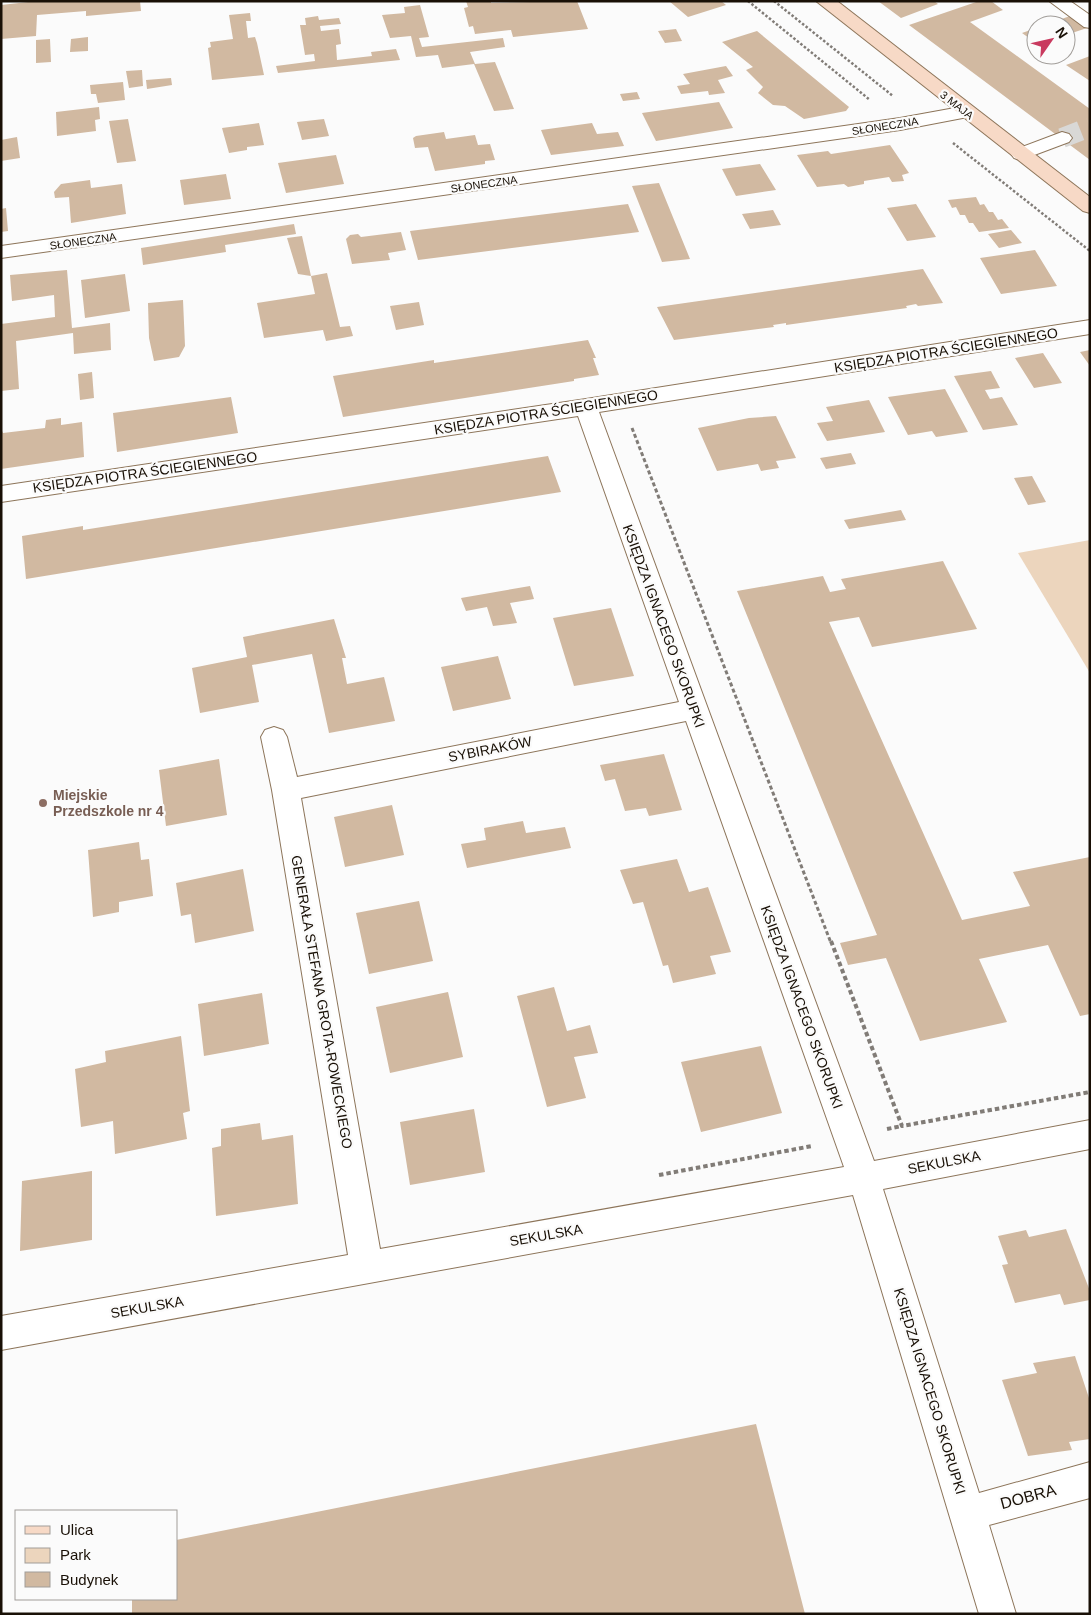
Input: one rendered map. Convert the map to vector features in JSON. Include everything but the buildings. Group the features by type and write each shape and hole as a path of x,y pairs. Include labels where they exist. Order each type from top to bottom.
{"main road":[{"name":"3 MAJA","path":"825,1 1090,207"}],"street":[{"path":"1058,1 1090,23"},
{"name":"SŁONECZNA","path":"1,252 900,124 966,112"},
{"path":"1021,154 1062,138"},
{"name":"KSIĘDZA PIOTRA ŚCIEGIENNEGO","path":"1,494 586,407 1090,327"},
{"name":"KSIĘDZA IGNACEGO SKORUPKI","path":"586,407 864,1178 998,1614"},
{"name":"SYBIRAKÓW","path":"286,790 694,709"},
{"name":"GENERAŁA STEFANA GROTA-ROWECKIEGO","path":"274,737 286,790 367,1267"},
{"name":"SEKULSKA","path":"1,1333 864,1178 1090,1134"},
{"name":"DOBRA","path":"968,1514 1090,1480"}],"path":[{"path":"748,1 871,101"},
{"path":"774,1 895,97"},
{"path":"952,142 1090,252"},
{"path":"630,423 902,1126 1090,1092"},
{"path":"652,1176 798,1150 848,1137"}],"green space":[{"path":"1090,540 1090,673 1018,553"}],"tunnel":[{"path":"1062,138 1090,127"}],"place":[{"name":"Miejskie Przedszkole nr 4","path":"43,803"}]}
